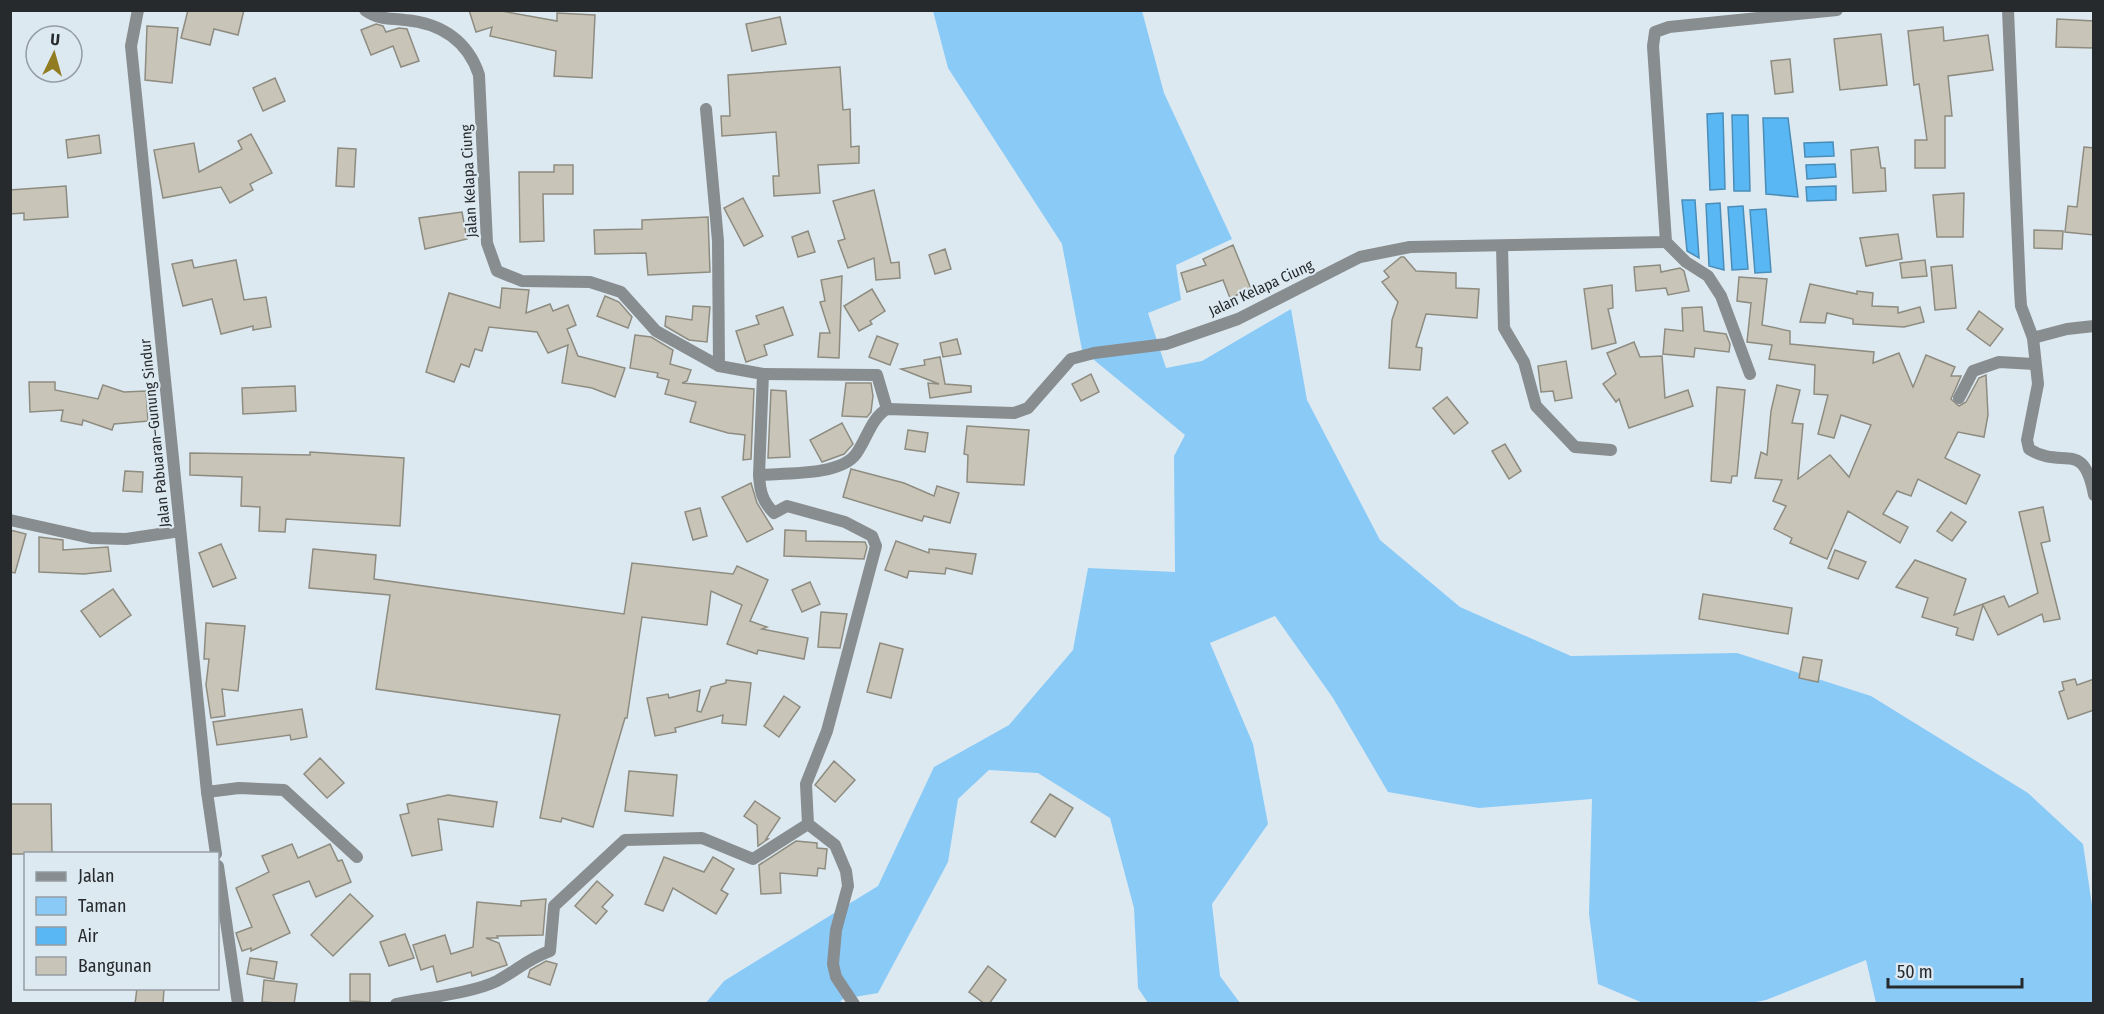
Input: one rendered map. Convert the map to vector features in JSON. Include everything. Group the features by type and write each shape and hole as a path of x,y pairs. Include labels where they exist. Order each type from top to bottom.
{"street":[{"name":"Jalan Kelapa Ciung","path":"365,10 376,18 408,20 437,27 450,34 473,57 479,75 487,243 497,271 522,281 590,282 621,292 656,331 719,366 763,374 877,375 887,409 1014,413 1028,408 1071,359 1094,353 1166,344 1238,319 1360,257 1410,247 1666,243"},
{"path":"1750,374 1721,296 1708,276 1686,262 1666,243 1653,46 1655,32 1669,27 1837,10"},
{"path":"2008,10 2021,306 2033,338 2038,384 2027,440 2029,449 2037,454 2079,460 2086,466 2094,495"},
{"name":"Jalan Pabuaran–Gunung Sindur","path":"135,12 131,46 207,792 216,852"},
{"path":"706,109 718,241 719,366"},
{"path":"1502,246 1504,328 1524,363 1536,406 1575,447 1611,450"},
{"path":"2033,338 2067,329 2094,326"},
{"path":"1959,399 1973,371 1999,362 2036,364"},
{"path":"763,374 759,475 760,493 765,504 774,513 787,506 845,522 872,536 876,546 826,731 806,784 808,824 835,845 846,871 848,886 836,930 833,964 836,977 855,1004"},
{"path":"759,475 830,470 843,464 855,456 879,413 887,409"},
{"path":"10,520 91,538 126,539 180,531"},
{"path":"207,792 239,788 284,790 357,857"},
{"path":"396,1004 482,986 496,981 531,957 550,951 554,906 625,840 702,838 753,858 808,824"},
{"path":"219,873 238,1004"}],"green space":[{"path":"933,11 1142,11 1164,93 1232,239 1176,265 1181,300 1148,313 1166,368 1202,361 1291,309 1307,400 1380,540 1460,607 1571,656 1737,653 1871,696 2028,793 2083,844 2094,919 2093,1003 1876,1003 1866,960 1766,1000 1747,1004 1643,1003 1598,984 1589,914 1592,799 1479,808 1388,792 1333,698 1275,616 1210,643 1253,744 1268,824 1212,904 1220,976 1240,1003 1148,1003 1138,988 1134,908 1110,818 1038,773 989,770 958,799 948,862 878,993 843,999 839,1003 705,1004 724,981 878,886 934,767 1009,725 1073,650 1088,568 1175,572 1174,456 1185,435 1082,350 1062,244 948,68"}],"water":[{"path":"1723,113 1725,189 1710,190 1707,114"},
{"path":"1732,115 1748,115 1750,191 1734,191"},
{"path":"1763,118 1788,118 1798,197 1766,194"},
{"path":"1833,142 1834,156 1805,157 1804,143"},
{"path":"1835,164 1836,177 1807,179 1806,165"},
{"path":"1836,186 1836,200 1807,201 1806,187"},
{"path":"1682,200 1695,200 1699,258 1687,251"},
{"path":"1720,203 1724,270 1709,266 1706,204"},
{"path":"1743,206 1748,269 1732,270 1728,207"},
{"path":"1766,209 1771,272 1755,273 1750,210"}],"building":[{"path":"188,10 244,10 238,35 214,29 210,45 181,38"},
{"path":"469,10 496,10 557,21 557,13 595,15 592,78 554,76 556,51 490,36 492,27 476,32"},
{"path":"780,17 786,44 752,51 746,24"},
{"path":"2057,19 2094,21 2094,48 2056,47"},
{"path":"376,24 383,26 386,32 399,28 407,29 419,61 401,67 393,46 371,55 361,30"},
{"path":"147,26 178,28 172,83 145,80"},
{"path":"1943,27 1944,41 1988,35 1993,70 1948,76 1952,116 1945,116 1945,168 1915,168 1915,140 1927,140 1919,84 1914,85 1908,31"},
{"path":"1881,34 1887,85 1840,90 1834,39"},
{"path":"1790,59 1793,92 1775,94 1771,61"},
{"path":"840,67 843,110 850,109 851,147 859,146 859,163 818,165 820,193 774,196 773,176 779,176 776,132 722,136 721,116 730,116 728,75"},
{"path":"275,78 285,101 263,111 253,88"},
{"path":"251,134 272,173 250,184 253,190 230,203 221,187 163,198 154,150 194,143 199,172 242,149 238,141"},
{"path":"99,135 101,153 68,158 66,140"},
{"path":"1878,147 1881,168 1885,168 1886,191 1853,193 1851,150"},
{"path":"2084,147 2094,148 2094,235 2065,232 2068,206 2077,207"},
{"path":"338,148 356,149 354,187 336,186"},
{"path":"554,165 573,165 573,194 543,194 544,241 520,242 519,172 554,172"},
{"path":"66,186 68,217 24,220 24,213 10,214 10,190"},
{"path":"874,190 891,263 899,262 900,278 876,280 874,258 848,268 838,241 845,239 833,201"},
{"path":"1964,193 1963,237 1937,237 1933,195"},
{"path":"743,198 763,236 744,246 724,208"},
{"path":"462,212 467,239 425,249 419,218"},
{"path":"708,217 710,272 648,275 646,253 595,254 594,230 642,229 642,220"},
{"path":"2034,230 2063,231 2062,249 2034,248"},
{"path":"808,231 815,252 798,257 792,237"},
{"path":"1898,234 1902,259 1866,266 1860,238"},
{"path":"1233,245 1251,289 1230,298 1223,280 1187,292 1181,273 1206,265 1203,259"},
{"path":"945,249 951,269 935,274 929,255"},
{"path":"1404,257 1416,271 1456,273 1456,288 1479,289 1477,318 1426,314 1416,347 1422,348 1420,370 1389,368 1392,320 1398,302 1382,282 1389,277 1384,271"},
{"path":"192,260 194,268 236,260 244,300 266,297 271,327 253,330 253,326 221,334 212,299 183,306 172,264"},
{"path":"1925,260 1927,276 1902,278 1900,263"},
{"path":"1660,265 1661,272 1680,268 1684,271 1689,291 1668,295 1666,288 1636,291 1634,267"},
{"path":"1952,265 1956,308 1935,310 1931,267"},
{"path":"842,276 839,358 818,357 820,333 830,333 820,302 825,301 821,280"},
{"path":"1739,277 1767,279 1762,325 1790,331 1790,344 1874,352 1873,363 1899,353 1913,387 1926,355 1955,367 1951,376 1961,376 1951,399 1959,406 1966,402 1979,378 1986,375 1988,415 1984,437 1958,432 1945,458 1980,475 1966,504 1918,479 1911,496 1897,491 1883,514 1908,527 1900,543 1848,511 1827,559 1790,543 1792,538 1774,529 1786,506 1773,501 1782,480 1755,478 1761,452 1767,455 1771,411 1777,385 1800,390 1792,423 1803,424 1798,479 1830,455 1849,477 1871,425 1841,415 1834,438 1818,434 1828,395 1814,394 1815,365 1769,359 1772,345 1747,342 1751,303 1737,301"},
{"path":"1810,284 1857,294 1857,291 1873,293 1872,306 1898,307 1898,313 1920,307 1924,322 1904,327 1853,324 1853,319 1827,313 1825,323 1800,322"},
{"path":"1612,285 1613,308 1608,309 1616,343 1592,349 1584,289"},
{"path":"502,288 529,290 526,313 550,304 553,311 568,305 576,325 567,329 578,356 625,368 615,397 592,388 562,383 568,345 548,353 537,332 489,327 482,351 475,349 469,367 461,364 454,382 426,372 449,293 500,308"},
{"path":"872,289 885,311 870,321 872,324 859,331 844,306"},
{"path":"605,296 619,302 632,317 628,328 597,316"},
{"path":"693,306 710,307 707,342 689,340 665,326 666,316 692,320"},
{"path":"783,307 793,335 764,345 767,355 746,362 736,331 759,324 756,316"},
{"path":"1702,307 1704,331 1726,334 1730,344 1729,352 1695,348 1694,357 1663,354 1665,329 1683,331 1682,308"},
{"path":"1979,311 2003,329 1990,346 1967,329"},
{"path":"635,335 651,337 673,350 670,364 691,370 687,381 682,383 754,389 751,459 743,460 745,435 728,433 690,422 696,402 665,394 669,380 657,377 658,373 630,368"},
{"path":"877,336 898,344 890,365 869,357"},
{"path":"957,339 961,354 943,357 940,343"},
{"path":"1634,342 1640,357 1662,356 1665,398 1688,390 1693,406 1629,428 1619,399 1616,402 1603,384 1616,374 1607,353"},
{"path":"940,357 945,384 971,386 971,392 930,398 928,383 939,384 901,369 925,365 924,360"},
{"path":"1566,361 1572,398 1555,401 1553,391 1541,392 1538,366"},
{"path":"1091,374 1099,392 1081,401 1072,384"},
{"path":"29,382 55,382 55,390 98,399 103,385 124,392 146,391 148,421 114,424 112,430 83,420 82,425 61,421 63,410 30,412"},
{"path":"846,383 871,383 873,396 871,412 867,417 842,416"},
{"path":"295,386 296,411 243,414 242,388"},
{"path":"1717,387 1745,390 1737,476 1732,476 1731,483 1711,481"},
{"path":"771,390 786,391 790,457 768,458"},
{"path":"1447,397 1468,423 1454,434 1433,408"},
{"path":"842,423 853,444 844,454 822,462 810,440"},
{"path":"967,426 1029,430 1024,485 967,482 968,455 964,454"},
{"path":"908,430 928,433 925,452 905,449"},
{"path":"1505,444 1521,471 1509,479 1492,451"},
{"path":"310,452 404,458 400,526 286,519 285,532 259,531 260,507 241,506 242,477 190,475 190,453 310,455"},
{"path":"851,469 904,483 934,496 937,486 959,493 950,523 924,516 922,521 843,497"},
{"path":"125,471 143,472 142,492 123,491"},
{"path":"751,483 757,503 773,529 747,542 722,497"},
{"path":"2043,507 2050,541 2041,543 2060,619 2044,622 2042,614 1998,635 1983,605 1973,640 1956,635 1958,628 1922,617 1928,598 1896,587 1915,560 1966,579 1954,615 2004,596 2009,607 2038,593 2019,512"},
{"path":"700,508 707,536 693,540 685,512"},
{"path":"1951,512 1966,522 1952,541 1937,531"},
{"path":"10,530 26,534 15,573 10,572"},
{"path":"785,530 806,531 806,541 865,542 867,547 864,559 784,556"},
{"path":"39,537 63,540 63,550 108,547 111,571 84,574 39,572"},
{"path":"896,541 929,553 929,549 976,554 972,574 946,568 945,574 909,571 907,578 885,570"},
{"path":"221,544 236,578 213,587 199,553"},
{"path":"313,549 376,555 374,579 624,614 632,563 733,574 737,566 768,580 750,621 767,627 762,629 808,638 804,659 758,650 757,654 727,644 742,605 711,591 707,625 642,617 627,718 625,718 593,827 562,818 561,822 540,818 560,715 376,689 390,595 309,588"},
{"path":"1835,550 1866,562 1858,579 1828,568"},
{"path":"810,582 820,604 802,612 792,590"},
{"path":"113,589 131,615 100,637 81,611"},
{"path":"1703,594 1792,608 1788,634 1699,619"},
{"path":"821,612 847,614 840,648 818,647"},
{"path":"206,623 245,626 238,691 222,689 225,716 211,718 206,685 209,659 204,659"},
{"path":"880,643 903,649 891,698 867,692"},
{"path":"1803,657 1822,660 1818,682 1799,678"},
{"path":"2075,679 2077,685 2094,679 2094,710 2068,719 2059,692 2064,690 2062,682"},
{"path":"726,680 751,683 746,725 722,723 723,715 675,728 676,732 655,736 647,698 668,694 669,698 700,690 697,711 701,712 711,687 726,683"},
{"path":"784,696 800,707 779,737 764,726"},
{"path":"302,709 307,737 291,740 290,735 217,745 213,722"},
{"path":"320,758 344,783 327,798 304,774"},
{"path":"834,761 855,780 835,802 815,785"},
{"path":"629,771 677,775 673,816 625,811"},
{"path":"1050,794 1073,808 1055,837 1031,822"},
{"path":"448,795 497,802 493,827 438,819 442,850 412,856 400,815 409,813 407,804"},
{"path":"755,801 780,818 766,839 768,839 758,846 757,825 744,816"},
{"path":"10,804 51,804 52,852 10,854"},
{"path":"796,841 817,843 817,848 827,849 825,869 818,868 817,876 780,873 781,893 761,894 759,865"},
{"path":"292,844 298,858 330,844 338,861 342,860 351,882 316,897 309,881 273,895 290,933 251,951 251,948 242,951 236,933 252,927 236,888 269,872 262,856"},
{"path":"664,857 704,872 713,857 734,869 721,890 728,894 716,914 673,888 663,911 645,904"},
{"path":"597,881 613,895 602,907 607,911 596,924 575,906"},
{"path":"350,894 373,916 333,956 311,935"},
{"path":"546,899 543,935 486,938 499,943 507,965 472,976 471,972 437,982 433,966 421,970 413,945 445,935 451,954 473,947 477,902 521,906 521,901"},
{"path":"405,934 414,958 389,966 380,942"},
{"path":"250,958 277,962 274,979 247,974"},
{"path":"546,961 557,964 550,985 528,977 530,970"},
{"path":"988,966 1006,980 989,1004 985,1004 969,992"},
{"path":"350,974 370,974 370,1002 350,1001"},
{"path":"264,980 297,984 294,1004 262,1002"},
{"path":"137,990 164,990 163,1004 135,1004"}]}
